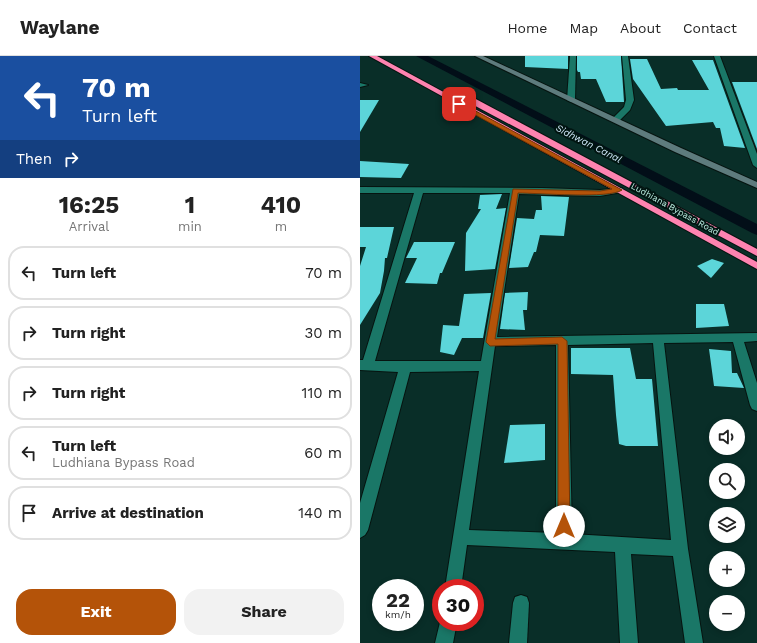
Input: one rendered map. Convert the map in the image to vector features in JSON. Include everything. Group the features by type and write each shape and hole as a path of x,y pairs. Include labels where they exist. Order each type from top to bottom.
{"highway":[{"name":"Ludhiana Bypass Road","path":"372,56 757,266"},
{"name":"Ludhiana Bypass Road","path":"387,56 757,253"}],"street":[{"path":"478,56 757,185"},
{"path":"571,100 573,56"},
{"path":"615,120 625,111 629,104 625,56"},
{"path":"717,56 757,165"},
{"path":"360,190 600,193 619,190"},
{"path":"418,190 364,365 405,367 486,366"},
{"path":"454,579 486,366 515,191"},
{"path":"737,337 757,405"},
{"path":"490,342 757,337"},
{"path":"658,338 680,549 694,643"},
{"path":"562,341 564,542"},
{"path":"360,530 405,367"},
{"path":"460,537 680,549"},
{"path":"622,545 629,643"},
{"path":"518,643 521,603"},
{"path":"444,643 446,631"}],"building":[{"path":"525,56 568,56 568,69 525,67"},
{"path":"577,56 621,56 624,102 606,102 596,79 581,79 580,72 577,70"},
{"path":"630,59 647,59 661,89 677,88 678,90 709,90 692,60 713,60 745,148 724,146 720,128 716,128 713,122 666,126 633,79"},
{"path":"732,82 757,82 757,149"},
{"path":"360,100 379,100 360,132"},
{"path":"360,161 409,164 401,178 360,177"},
{"path":"502,194 496,209 506,208 495,269 465,271 466,233 481,209 478,209 480,195"},
{"path":"541,196 569,197 564,236 540,235 536,252 534,252 528,267 509,268 517,218 534,219 536,210 542,210"},
{"path":"360,227 394,227 387,258 385,258 380,293 360,325 360,266 366,247 360,247"},
{"path":"414,242 455,242 442,273 440,273 437,284 405,283 417,258 406,258"},
{"path":"712,259 724,263 711,278 697,266"},
{"path":"528,292 527,310 523,310 525,330 500,329 505,293"},
{"path":"491,293 483,338 462,338 454,355 440,352 443,325 459,326 464,294"},
{"path":"696,304 724,304 729,326 696,328"},
{"path":"571,348 630,348 636,379 652,379 658,446 626,446 619,444 613,375 571,374"},
{"path":"709,349 731,351 732,373 737,373 744,388 714,386"},
{"path":"545,424 545,460 504,463 510,425"}],"waterway":[{"name":"Sidhwan Canal","path":"421,56 757,230"}],"route":[{"path":"459,104 619,190 600,193 542,190 515,191 490,342 562,341 564,526"}]}
